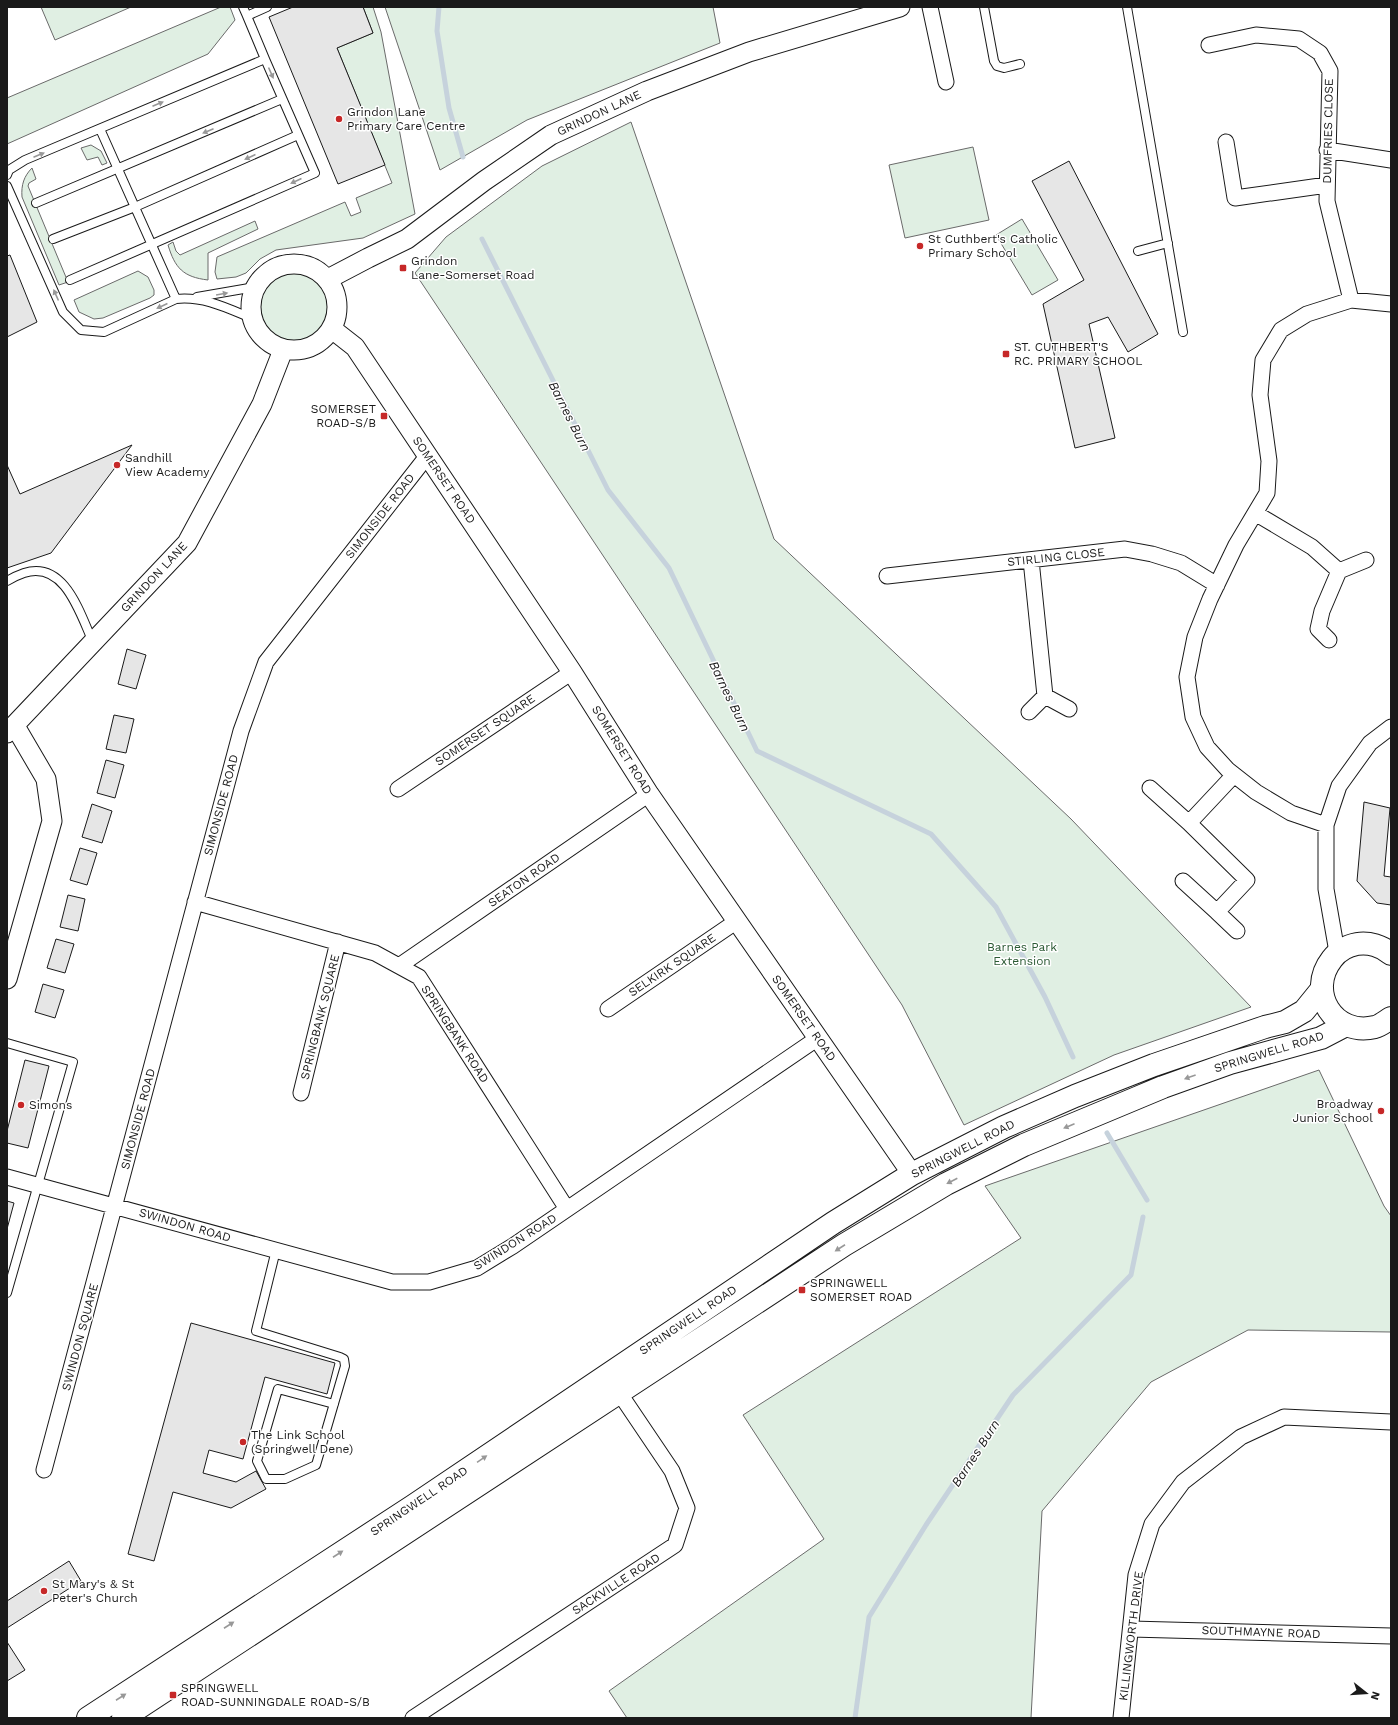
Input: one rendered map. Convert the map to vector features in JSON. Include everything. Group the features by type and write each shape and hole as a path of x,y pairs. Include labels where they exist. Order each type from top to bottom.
{"main road":[{"name":"SPRINGWELL ROAD","path":"123,1718 844,1245 946,1184 1024,1145 1149,1093 1230,1063 1321,1038 1346,1025 1333,1016 1326,1007 1321,990 1325,968 1337,952 1350,945 1359,943 1374,944 1389,951"},
{"name":"SPRINGWELL ROAD","path":"88,1718 413,1506 833,1223 912,1174 1004,1127 1075,1096 1154,1065 1265,1027 1285,1022 1304,1011 1321,990"},
{"path":"1346,1025 1357,1028 1376,1027 1391,1018"},
{"path":"912,1174 925,1197"}],"street":[{"name":"GRINDON LANE","path":"328,279 407,239 484,181 551,135 647,91 749,52 900,7"},
{"path":"930,7 946,82"},
{"name":"DUMFRIES CLOSE","path":"1209,45 1256,35 1299,39 1320,53 1330,71 1327,201 1351,300"},
{"path":"1226,142 1235,198 1327,185"},
{"path":"1327,150 1391,160"},
{"path":"302,264 317,270 328,279 336,295 338,308 332,329 318,344 298,351 283,350 267,342 258,332 252,318 250,303 255,287 267,272 284,265 302,264"},
{"path":"1326,825 1291,814 1256,792 1234,775 1207,748 1193,717 1187,677 1195,637 1217,584 1236,545 1266,493 1269,461 1260,395 1263,360 1282,330 1307,314 1351,300 1391,304"},
{"name":"SOMERSET ROAD","path":"332,329 354,347 428,455 572,672 649,794 912,1174"},
{"name":"GRINDON LANE","path":"11,730 186,543 262,404 283,350"},
{"name":"SIMONSIDE ROAD","path":"115,1205 241,731 266,662 428,455"},
{"path":"1255,513 1312,547 1339,571"},
{"name":"STIRLING CLOSE","path":"887,576 1125,549 1152,554 1181,563 1217,584"},
{"path":"1031,560 1045,696"},
{"path":"1329,640 1318,629 1322,611 1339,571 1366,560"},
{"name":"SOMERSET SQUARE","path":"398,789 572,672"},
{"path":"1045,696 1069,709"},
{"path":"1029,712 1045,696"},
{"path":"1337,952 1326,889 1326,825 1339,786 1370,743 1391,727"},
{"path":"7,979 52,821 46,779 11,730"},
{"path":"1189,823 1234,775"},
{"path":"1150,788 1189,823 1247,880 1217,912"},
{"name":"SEATON ROAD","path":"399,966 649,794"},
{"path":"1183,881 1237,931"},
{"name":"SPRINGBANK ROAD","path":"196,902 375,953 419,977 567,1209"},
{"name":"SELKIRK SQUARE","path":"608,1009 737,921"},
{"name":"SPRINGBANK SQUARE","path":"301,1092 338,942"},
{"name":"SWINDON ROAD","path":"7,1177 115,1205 392,1282 428,1282 477,1268 567,1209 818,1038"},
{"name":"SWINDON SQUARE","path":"44,1470 115,1205"},
{"name":"SACKVILLE ROAD","path":"413,1718 675,1545 687,1508 672,1470 607,1375"},
{"name":"KILLINGWORTH DRIVE","path":"1121,1718 1136,1575 1152,1524 1183,1482 1241,1437 1284,1417 1391,1422"},
{"name":"SOUTHMAYNE ROAD","path":"1131,1629 1391,1636"}],"lane":[{"path":"70,280 315,173 282,99 244,7"},
{"path":"248,16 267,7"},
{"path":"984,7 994,61 997,66 1004,68 1020,64"},
{"path":"1127,7 1184,332"},
{"path":"7,175 9,170 25,160 265,59"},
{"path":"36,203 282,99"},
{"path":"100,129 176,299"},
{"path":"53,239 135,207 298,136"},
{"path":"7,186 63,312 81,330 104,332 176,299 216,295 255,287"},
{"path":"1138,250 1168,243"},
{"path":"188,298 213,303 252,318"},
{"path":"7,581 24,573 40,571 48,572 68,589 93,642"},
{"path":"7,1043 73,1062 7,1293"},
{"path":"276,1250 256,1331 344,1359 345,1366 334,1404 316,1465 285,1479 266,1479 257,1461 278,1389 334,1404"}],"green space":[{"path":"41,7 131,7 55,40"},
{"path":"221,7 230,7 235,20 208,54 7,144 7,98"},
{"path":"363,7 373,7 381,32 415,214 363,238 276,250 260,259 246,273 236,277 217,279 215,272 217,257 345,202 351,216 361,212 356,198 392,183 337,48 373,33"},
{"path":"385,7 713,7 720,43 527,120 440,170"},
{"name":"Barnes Park Extension","path":"631,122 774,539 1071,819 1251,1007 1114,1055 964,1125 902,1005 415,273 446,237 542,166"},
{"path":"91,145 101,151 107,163 102,165 98,157 87,160 81,148"},
{"path":"973,147 989,220 905,238 889,165"},
{"path":"32,168 36,179 29,183 28,186 68,282 59,285 22,197 24,181"},
{"path":"1022,219 1058,280 1032,295 996,235"},
{"path":"255,221 258,229 208,253 208,280 199,279 186,274 181,270 174,260 168,245 173,242 176,251 180,255"},
{"path":"303,264 317,270 328,279 336,295 337,308 332,329 298,351 283,350 267,342 258,332 250,303 255,287 271,270 284,265"},
{"path":"138,271 148,277 154,290 154,295 150,298 103,318 94,319 79,312 74,300"},
{"path":"1319,1070 1384,1206 1391,1216 1391,1332 1248,1330 1151,1382 1042,1511 1031,1718 627,1718 609,1691 824,1539 743,1415 1021,1238 985,1186"}],"building":[{"name":"Grindon Lane Primary Care Centre","path":"293,7 363,7 373,33 337,48 385,165 338,184 269,17"},
{"path":"1069,161 1158,334 1128,352 1108,317 1089,324 1115,438 1075,448 1043,304 1084,280 1032,181"},
{"path":"10,255 37,322 7,337 7,256"},
{"name":"Sandhill View Academy","path":"132,445 51,553 7,568 7,465 20,494"},
{"path":"127,649 146,655 136,689 118,684"},
{"path":"114,715 134,719 126,753 106,749"},
{"path":"106,760 124,765 115,798 97,793"},
{"path":"1364,802 1390,808 1384,876 1391,877 1391,905 1377,903 1357,881"},
{"path":"92,804 112,811 102,843 82,837"},
{"path":"80,848 97,853 87,885 70,880"},
{"path":"68,895 85,899 78,931 60,927"},
{"path":"56,939 74,944 65,973 47,968"},
{"path":"43,984 64,990 55,1018 35,1012"},
{"path":"25,1060 49,1066 28,1148 7,1143 7,1131"},
{"path":"7,1201 14,1203 7,1229"},
{"path":"191,1323 335,1363 327,1394 265,1377 243,1459 209,1450 203,1473 236,1482 256,1471 266,1489 231,1508 173,1492 154,1561 128,1554"},
{"name":"St Mary's & St Peter's Church","path":"69,1561 81,1581 7,1628 7,1601"},
{"path":"7,1642 25,1670 7,1681"}],"waterway":[{"name":"Barnes Burn","path":"439,7 437,31 449,108 463,157"},
{"name":"Barnes Burn","path":"482,239 608,490 669,568 757,751 931,834 996,907 1045,997 1073,1057"},
{"path":"1107,1133 1147,1200"},
{"name":"Barnes Burn","path":"855,1718 869,1617 926,1525 1013,1395 1131,1275 1143,1217"}],"place":[{"name":"Grindon Lane Primary Care Centre","path":"339,119"},
{"name":"St Cuthbert's Catholic Primary School","path":"920,246"},
{"name":"Grindon Lane-Somerset Road","path":"403,268"},
{"name":"ST. CUTHBERT'S RC. PRIMARY SCHOOL","path":"1006,354"},
{"name":"SOMERSET ROAD-S/B","path":"384,416"},
{"name":"Sandhill View Academy","path":"117,465"},
{"name":"Simons","path":"21,1105"},
{"name":"Broadway Junior School","path":"1381,1111"},
{"name":"SPRINGWELL SOMERSET ROAD","path":"802,1290"},
{"name":"The Link School (Springwell Dene)","path":"243,1442"},
{"name":"St Mary's & St Peter's Church","path":"44,1591"},
{"name":"SPRINGWELL ROAD-SUNNINGDALE ROAD-S/B","path":"173,1695"}]}
